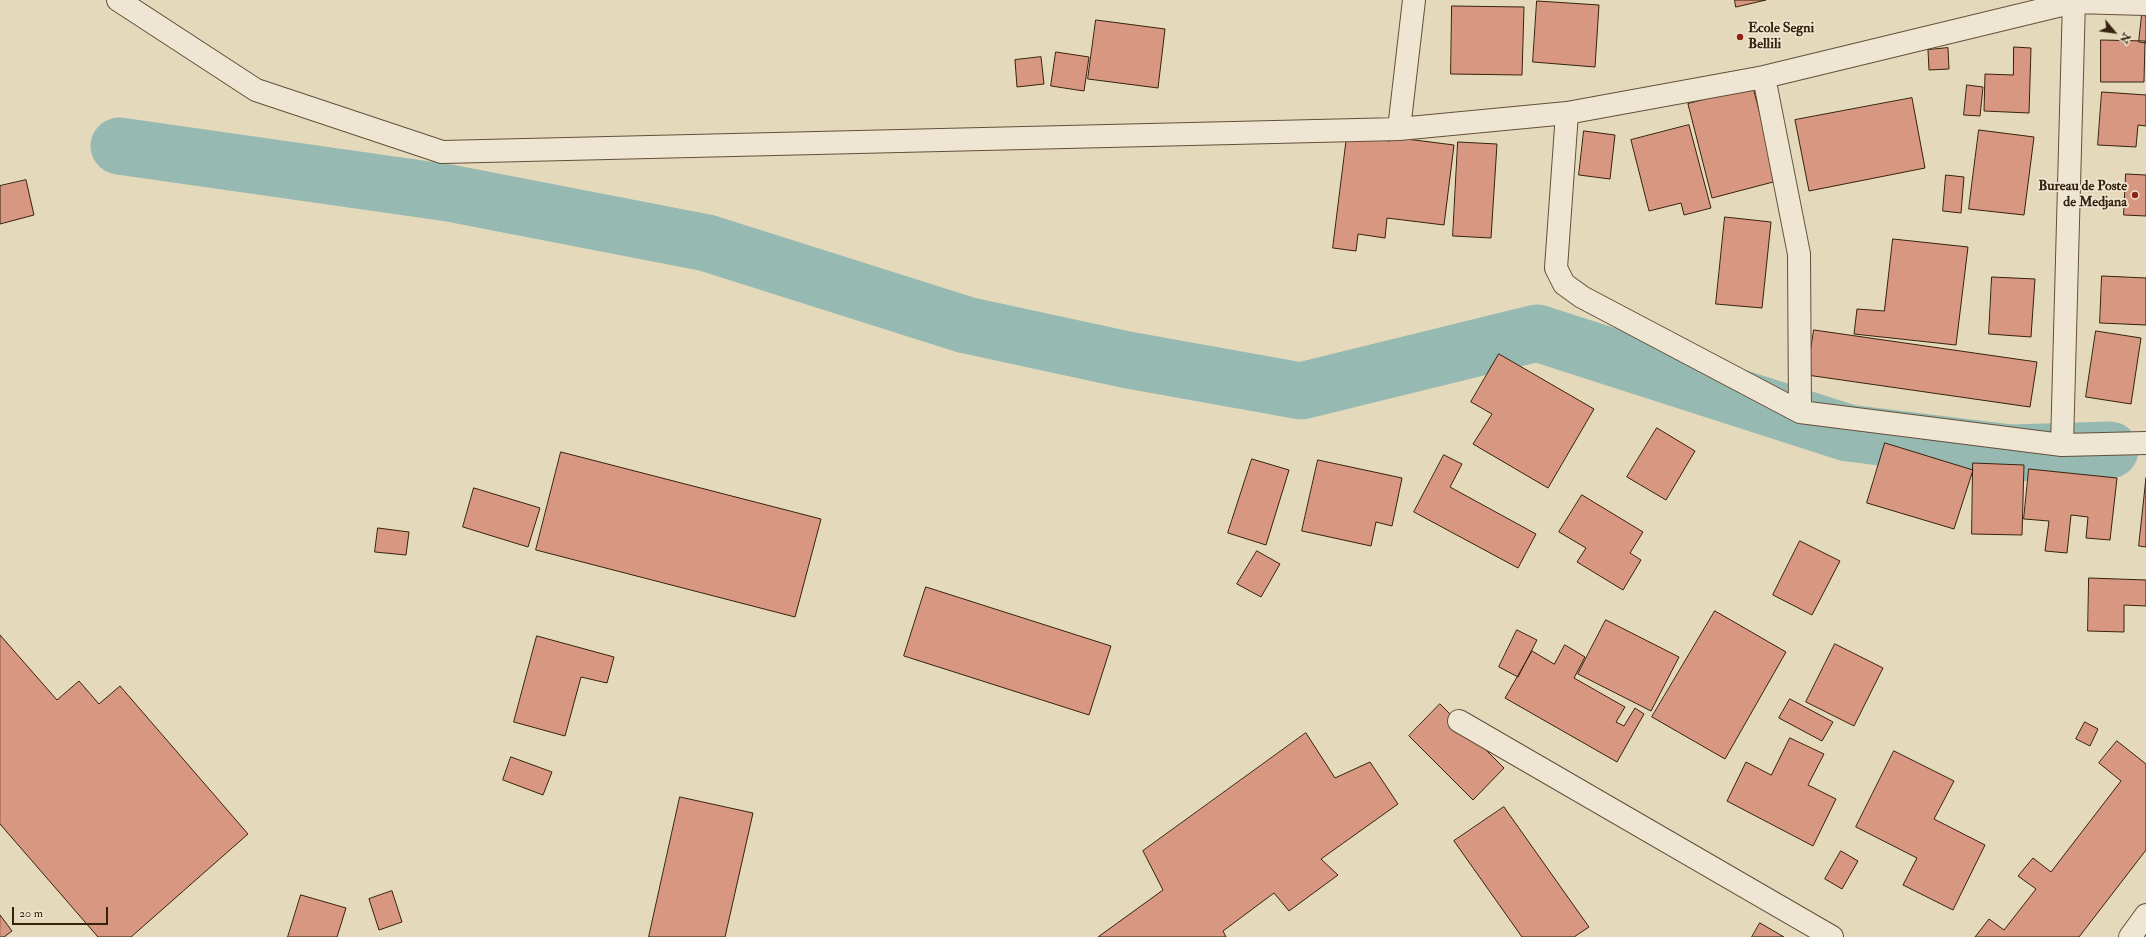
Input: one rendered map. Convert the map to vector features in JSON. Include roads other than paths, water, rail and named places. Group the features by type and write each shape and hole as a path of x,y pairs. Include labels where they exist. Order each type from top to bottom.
{"street":[{"path":"118,0 256,90 442,152 1399,129 1568,113 1764,77 2074,1 2146,4"},
{"path":"1399,129 1414,0"},
{"path":"2062,446 2074,1"},
{"path":"1764,77 1799,254 1800,412"},
{"path":"1568,113 1556,268 1564,284 1582,297 1800,412 2062,446 2146,443"},
{"path":"1459,721 1832,937"},
{"path":"2130,937 2146,915"}],"waterway":[{"path":"119,146 449,193 707,243 966,325 1128,360 1301,391 1537,333 1848,433 2011,453 2110,450"}],"place":[{"name":"Ecole Segni Bellili","path":"1740,37"},
{"name":"Bureau de Poste de Medjana","path":"2135,195"}]}
